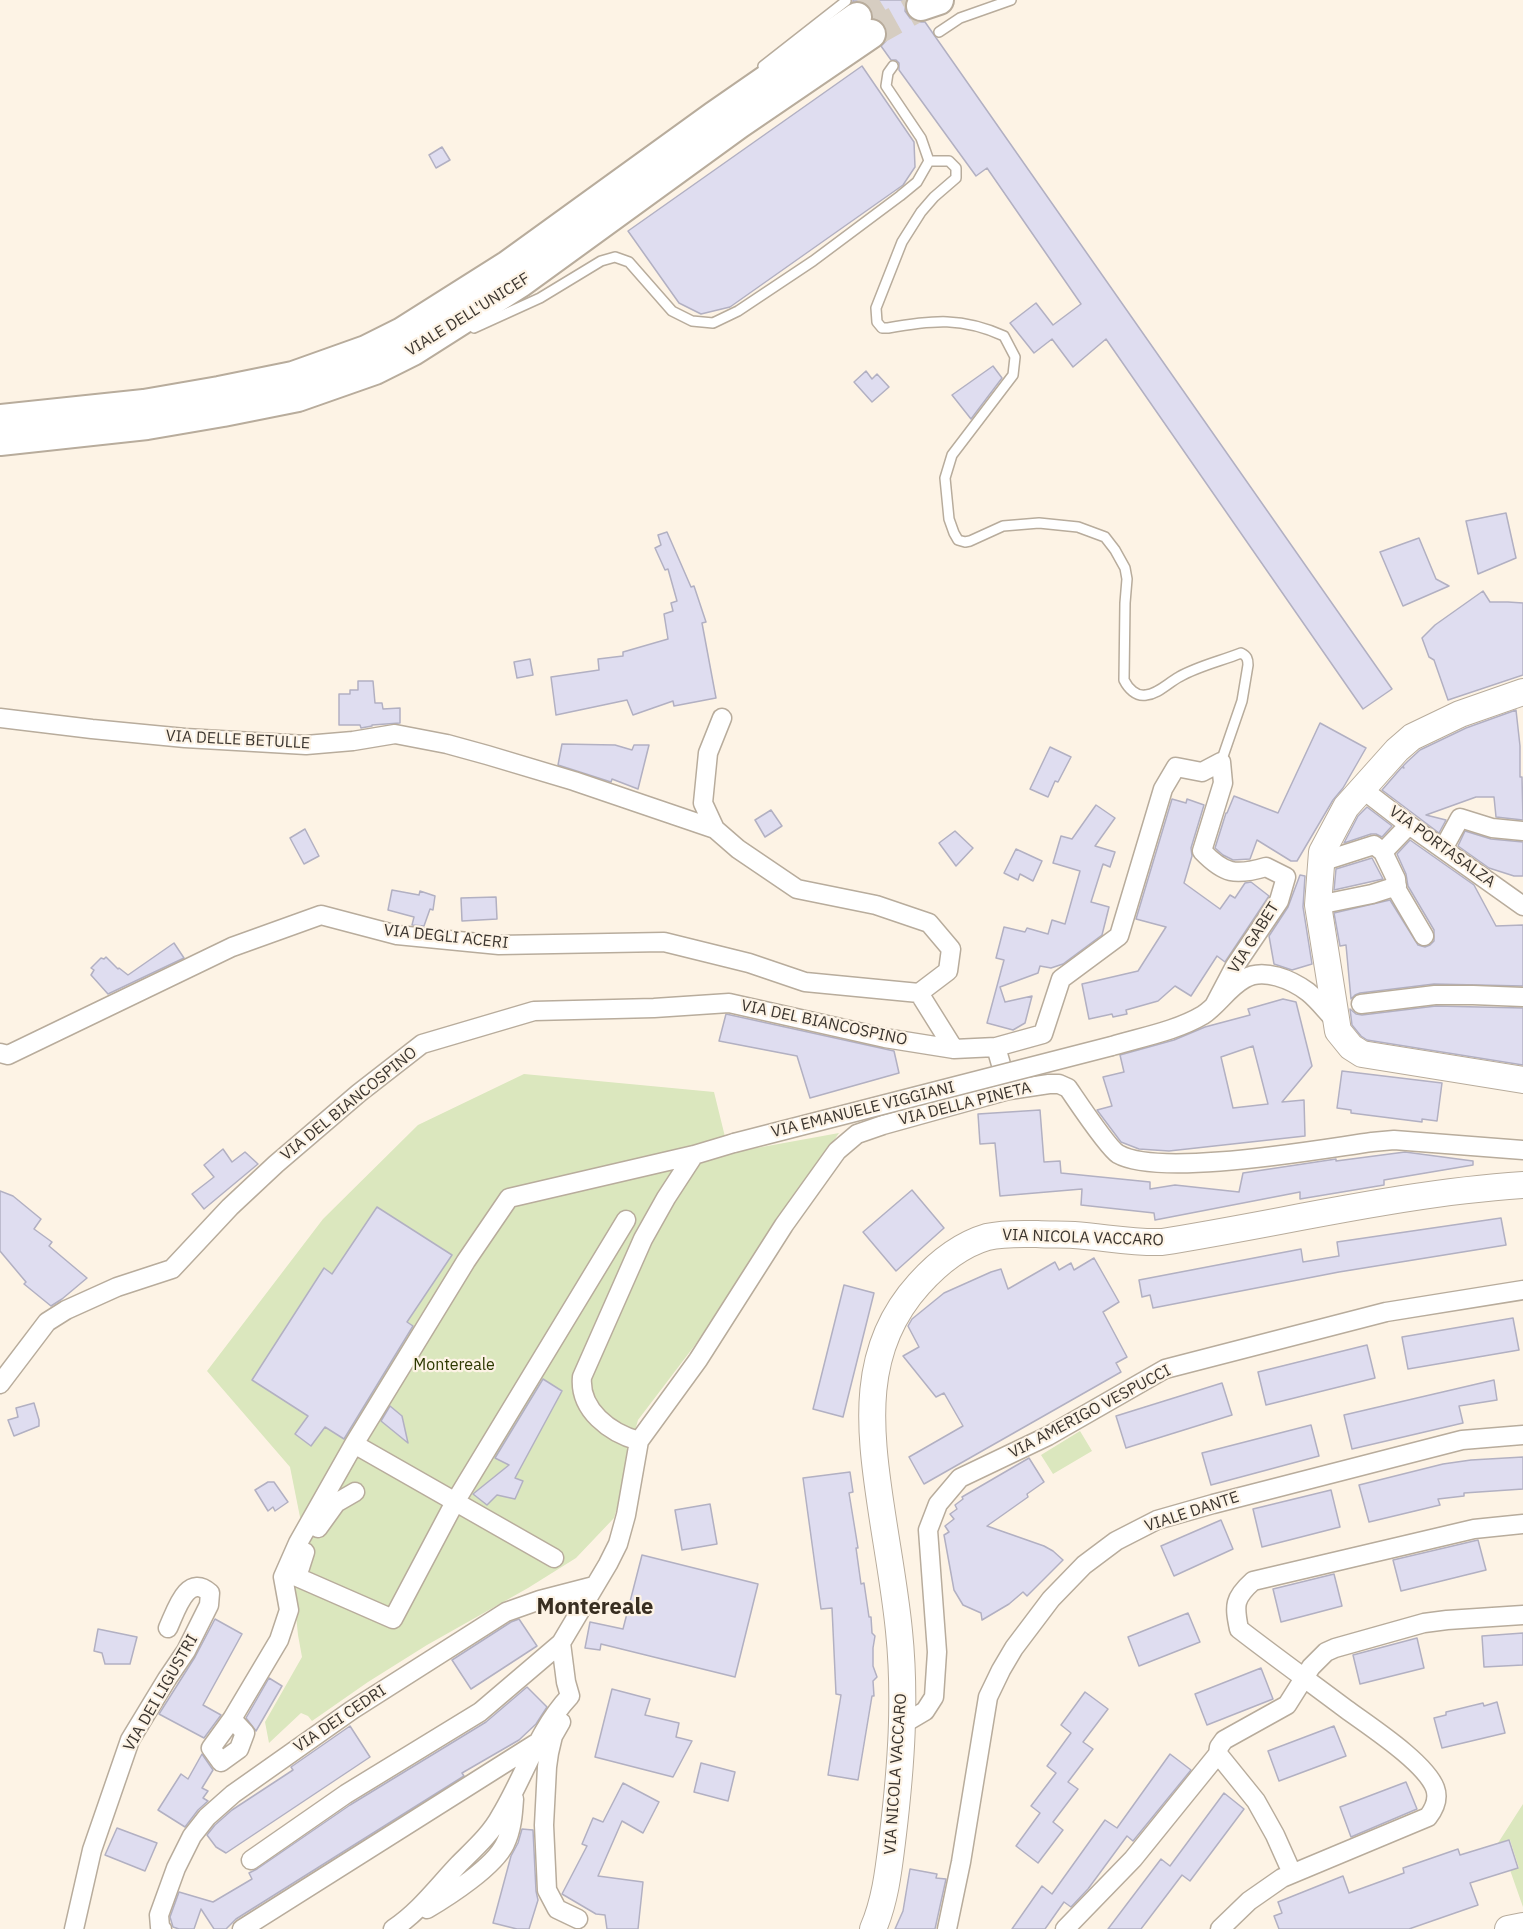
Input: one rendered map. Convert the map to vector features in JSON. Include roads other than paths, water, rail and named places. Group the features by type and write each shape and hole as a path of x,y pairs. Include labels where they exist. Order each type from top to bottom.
{"main road":[{"name":"VIALE DELL'UNICEF","path":"0,419 144,404 219,391 293,376 366,350 402,332 508,265 714,116 858,17"},
{"name":"VIALE DELL'UNICEF","path":"0,441 147,425 223,412 298,397 375,370 413,351 520,283 739,124 858,17"}],"street":[{"path":"1523,692 1460,714 1412,736 1361,788 1346,807 1321,857 1318,905 1338,1031 1351,1047 1362,1054 1523,1080"},
{"name":"VIA DELLE BETULLE","path":"0,718 162,736 306,745 395,734 447,744 574,781 715,829 738,849 797,889 876,905 929,923 951,949 948,971 919,993"},
{"name":"VIA DELLE BETULLE","path":"715,829 703,803 708,753 722,718"},
{"name":"VIA DEL BIANCOSPINO","path":"0,1384 47,1322 66,1310 117,1287 172,1269 230,1207 276,1164 422,1044 534,1011 654,1008 729,1003 885,1038 954,1049 996,1047 1043,1034 1061,979 1119,936 1163,789 1176,767 1202,772 1221,762"},
{"name":"VIA GABET","path":"1215,1004 1235,966 1279,901 1286,877 1266,867 1246,873 1232,872 1215,864 1202,850 1223,783 1221,762"},
{"name":"VIA PORTASALZA","path":"1361,788 1408,825 1523,906"},
{"path":"1443,849 1460,819 1492,828 1523,831"},
{"path":"1383,852 1408,825"},
{"path":"1321,857 1374,845 1383,852 1396,879 1396,886 1424,936"},
{"path":"1318,905 1372,894 1396,886"},
{"name":"VIA DEGLI ACERI","path":"0,1053 8,1055 232,947 321,915 397,935 499,945 664,942 749,963 805,982 919,993"},
{"name":"VIA EMANUELE VIGGIANI","path":"232,1719 279,1640 289,1610 283,1576 298,1543 354,1444 466,1261 509,1198 694,1155 1112,1046 1188,1023 1205,1013 1246,977 1262,974 1287,980 1309,992 1336,1021"},
{"path":"919,993 954,1049"},
{"path":"1361,1004 1435,995 1523,997"},
{"path":"996,1047 1009,1090"},
{"name":"VIA DELLA PINETA","path":"639,1441 698,1360 784,1225 837,1151 857,1134 874,1128 1009,1090 1059,1084 1068,1089 1116,1153 1132,1160 1168,1164 1240,1159 1394,1140 1523,1150"},
{"path":"251,1860 346,1794 480,1712 561,1643 618,1544 626,1515 639,1441 614,1432 601,1421 584,1397 581,1388 582,1377 643,1239 694,1155"},
{"name":"VIA NICOLA VACCARO","path":"873,1929 889,1869 903,1724 899,1631 875,1469 871,1403 881,1346 891,1321 911,1293 931,1271 954,1253 986,1238 1006,1234 1075,1235 1143,1243 1162,1242 1385,1202 1523,1185"},
{"path":"355,1492 336,1503 321,1523 307,1544 297,1577 393,1619 454,1502 626,1220"},
{"name":"VIA AMERIGO VESPUCCI","path":"903,1724 925,1711 934,1697 937,1652 928,1530 938,1504 960,1478 1048,1436 1165,1369 1386,1312 1523,1290"},
{"name":"VIALE DANTE","path":"947,1929 961,1862 988,1697 1014,1648 1051,1599 1084,1565 1116,1540 1156,1520 1462,1440 1523,1435"},
{"path":"354,1444 554,1558"},
{"path":"1220,1929 1268,1887 1292,1873 1428,1817 1433,1811 1437,1797 1431,1780 1414,1762 1239,1629 1235,1607 1240,1593 1253,1581 1474,1529 1523,1524"},
{"name":"VIA DEI CEDRI","path":"162,1929 159,1915 176,1868 192,1836 207,1816 233,1794 352,1710 506,1612 594,1586"},
{"name":"VIA DEI LIGUSTRI","path":"74,1929 92,1850 130,1740 166,1679 186,1651 209,1605 210,1593 200,1587 192,1587 186,1591 168,1628"},
{"path":"1065,1929 1133,1859 1218,1754 1219,1747 1224,1740 1287,1705 1311,1667 1326,1653 1407,1627 1447,1620 1523,1615"},
{"path":"561,1643 570,1696 568,1709 553,1737 549,1753 544,1825 547,1890 557,1909 578,1919"},
{"path":"398,1926 481,1841 501,1816 536,1744 555,1714 570,1696"},
{"path":"242,1929 536,1744"},
{"path":"1218,1754 1256,1801 1292,1873"},
{"path":"398,1926 461,1887 502,1851 512,1824 515,1787"},
{"path":"1508,1929 1523,1926"}],"lane":[{"path":"939,32 960,18 1011,0"},
{"path":"752,75 858,17"},
{"path":"413,351 540,298 601,261 615,257 629,262 672,311 692,321 713,323 738,312 813,261 917,182 929,161 921,138 886,86 888,74 893,66"},
{"path":"714,116 744,83"},
{"path":"929,161 949,161 957,168 956,178 921,212 902,242 876,308 877,322 882,327 888,328 927,321 972,324 1005,336 1015,357 1013,375 952,455 945,478 949,519 954,533 958,540 965,542 1003,526 1039,523 1078,527 1105,537 1116,550 1125,568 1127,579 1124,680 1128,688 1136,694 1143,696 1153,693 1180,676 1242,653 1245,655 1248,665 1242,700 1221,762"}],"tunnel":[{"path":"857,17 885,0"},
{"path":"871,34 921,6"}],"district":[{"name":"Montereale","path":"595,1608"}]}
